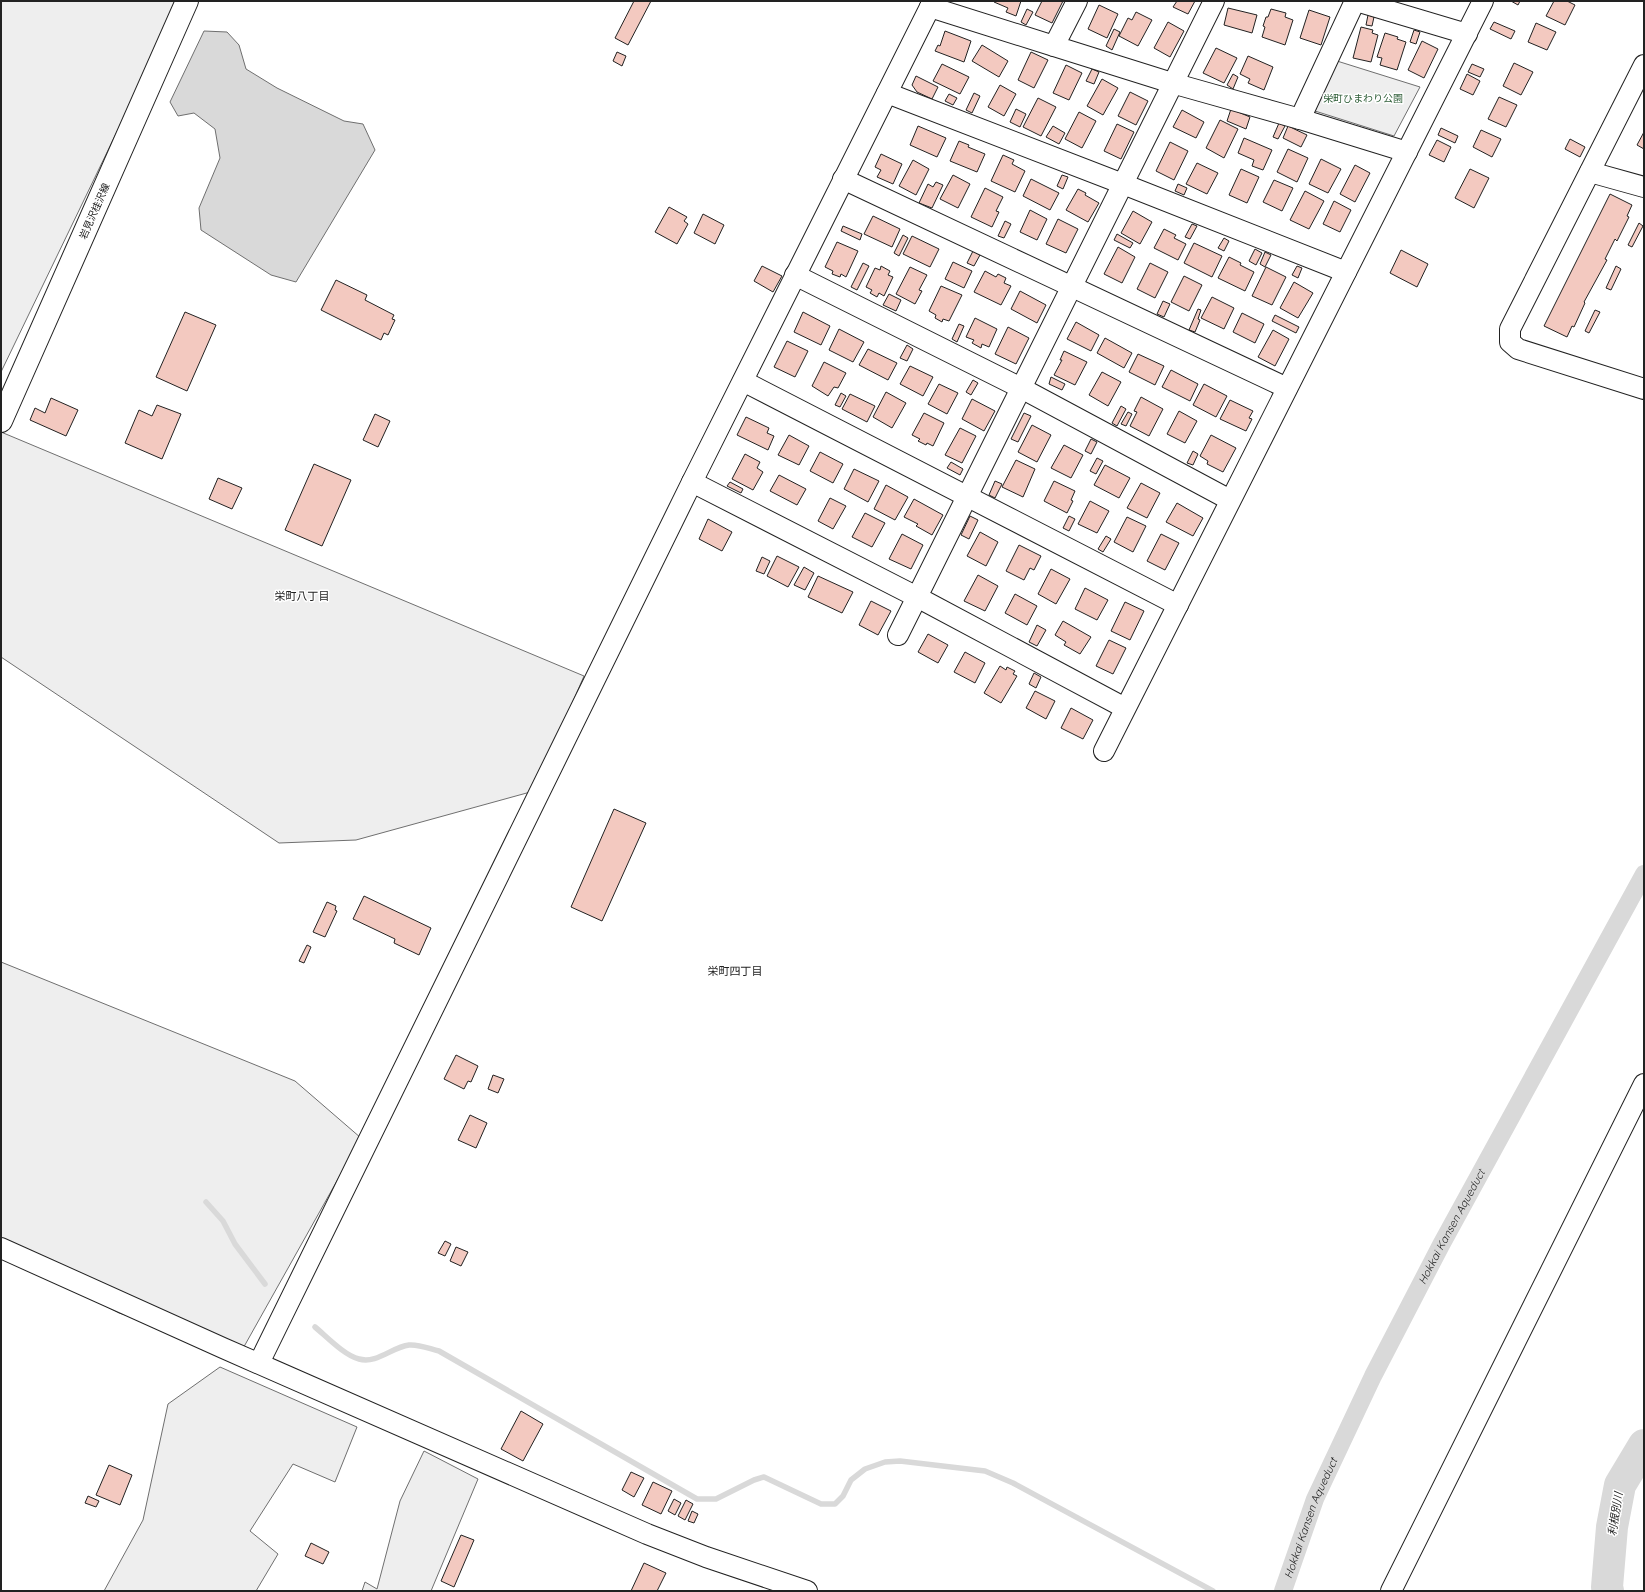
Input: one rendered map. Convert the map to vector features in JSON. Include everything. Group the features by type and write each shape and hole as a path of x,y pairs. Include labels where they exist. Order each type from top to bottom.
{"main road":[{"name":"岩見沢桂沢線","path":"1,422 187,1"}],"street":[{"path":"1054,46 1077,1"},
{"path":"898,635 1214,1"},
{"path":"1300,119 1355,1 1467,34"},
{"path":"1104,751 1483,1"},
{"path":"259,1363 692,482 931,4 1054,46 1172,83 1300,119 1407,152"},
{"path":"1644,65 1510,329 1510,342 1518,349 1644,389"},
{"path":"887,94 1123,184 1346,272"},
{"path":"1590,172 1644,187"},
{"path":"843,179 1072,285 1287,388"},
{"path":"795,275 1021,388 1230,500"},
{"path":"743,381 1178,605"},
{"path":"692,482 917,597 1125,708"},
{"path":"1391,1591 1644,1084"},
{"path":"1,1248 223,1348 647,1534 706,1557 807,1591"}],"green space":[{"path":"1,1 180,1 1,372"},
{"name":"栄町ひまわり公園","path":"1337,61 1420,87 1394,136 1315,111"},
{"path":"1,432 584,676 534,791 356,840 279,843 1,657"},
{"path":"1,962 295,1081 361,1138 241,1352 119,1313 1,1252"},
{"path":"220,1367 357,1427 335,1482 293,1464 250,1531 278,1554 256,1591 104,1591 143,1520 168,1404"},
{"path":"424,1451 478,1479 431,1591 362,1591 365,1582 377,1589 400,1501"}],"shaded area":[{"path":"204,31 227,32 239,45 246,69 277,88 344,121 363,124 375,150 296,282 271,275 201,230 199,208 220,158 215,129 194,113 178,116 170,102"}],"building":[{"path":"634,1 651,1 628,45 615,38"},
{"path":"994,1 1021,1 1016,16 1006,12 1008,8"},
{"path":"1042,1 1063,1 1052,23 1035,15"},
{"path":"1177,1 1195,1 1188,14 1173,7"},
{"path":"1511,1 1520,1 1518,5"},
{"path":"1554,1 1567,1 1575,5 1565,25 1546,16"},
{"path":"1099,5 1118,14 1107,38 1088,29"},
{"path":"1228,8 1257,15 1252,33 1224,25"},
{"path":"1027,9 1033,12 1026,25 1021,22"},
{"path":"1271,9 1286,13 1285,17 1293,20 1285,45 1262,37 1265,27 1263,26"},
{"path":"1309,10 1330,17 1321,45 1300,38"},
{"path":"1136,12 1152,20 1138,46 1119,36 1128,18 1132,20"},
{"path":"1368,15 1374,17 1372,26 1366,25"},
{"path":"1168,22 1184,31 1170,57 1154,48"},
{"path":"1494,22 1515,31 1511,39 1490,29"},
{"path":"1536,23 1556,32 1547,50 1528,42"},
{"path":"1361,27 1373,30 1372,33 1378,35 1371,62 1353,58"},
{"path":"1114,29 1120,32 1112,50 1106,46"},
{"path":"1414,30 1420,32 1416,44 1410,42"},
{"path":"945,31 971,41 964,62 935,51 938,45 940,46"},
{"path":"1385,33 1398,37 1397,39 1406,42 1397,70 1380,65 1382,58 1377,57"},
{"path":"1422,41 1438,49 1424,78 1408,70"},
{"path":"982,45 1008,61 999,77 972,61"},
{"path":"1216,48 1237,58 1224,83 1203,73"},
{"path":"617,52 626,56 622,66 613,61"},
{"path":"1031,52 1048,60 1034,88 1018,80"},
{"path":"1248,56 1273,67 1264,90 1248,83 1250,79 1240,74"},
{"path":"1514,63 1533,72 1521,95 1503,86"},
{"path":"942,64 969,77 960,94 933,81"},
{"path":"1472,64 1484,69 1480,77 1468,72"},
{"path":"1066,65 1082,73 1069,100 1053,93"},
{"path":"1092,69 1099,72 1094,84 1086,81"},
{"path":"1233,74 1238,77 1233,89 1227,85"},
{"path":"1467,74 1480,81 1473,95 1460,89"},
{"path":"916,76 938,87 932,99 917,92 912,85"},
{"path":"1102,79 1118,88 1103,115 1087,106"},
{"path":"1000,85 1016,94 1004,116 988,107"},
{"path":"1130,92 1148,101 1136,125 1118,116"},
{"path":"974,93 980,96 972,113 966,110"},
{"path":"949,94 957,98 953,105 945,101"},
{"path":"1499,97 1517,105 1506,127 1488,119"},
{"path":"1038,98 1056,107 1041,136 1023,127"},
{"path":"1016,109 1026,114 1020,127 1010,122"},
{"path":"1231,109 1250,117 1246,129 1227,121"},
{"path":"1182,110 1204,122 1196,138 1173,127"},
{"path":"1079,112 1096,121 1082,148 1065,139"},
{"path":"1220,120 1238,129 1224,158 1206,148"},
{"path":"1279,123 1285,126 1278,139 1273,137"},
{"path":"1117,124 1134,132 1121,159 1104,151"},
{"path":"918,126 946,138 937,157 910,145"},
{"path":"1053,126 1065,133 1059,144 1046,137"},
{"path":"1288,126 1307,135 1301,147 1283,138"},
{"path":"1441,128 1458,136 1455,143 1438,135"},
{"path":"1481,130 1501,139 1492,157 1473,147"},
{"path":"1644,132 1644,149 1637,145"},
{"path":"1244,138 1272,150 1263,170 1252,166 1254,160 1238,153"},
{"path":"1570,139 1585,147 1580,157 1565,149"},
{"path":"1437,140 1451,147 1444,162 1429,155"},
{"path":"959,141 969,145 968,147 985,154 977,172 950,161"},
{"path":"1170,142 1188,151 1174,180 1156,171"},
{"path":"1288,149 1308,158 1297,182 1277,172"},
{"path":"881,154 902,164 893,184 877,177 881,170 875,167"},
{"path":"1003,155 1014,160 1012,164 1025,171 1015,192 991,181"},
{"path":"1321,159 1341,169 1328,193 1309,184"},
{"path":"913,160 929,169 916,195 899,186"},
{"path":"1197,163 1218,173 1207,194 1186,184"},
{"path":"1355,165 1370,173 1355,202 1340,194"},
{"path":"1241,169 1259,177 1247,203 1229,195"},
{"path":"1470,169 1489,178 1474,208 1455,198"},
{"path":"953,175 970,184 958,208 940,199"},
{"path":"1062,175 1068,177 1063,189 1057,186"},
{"path":"1031,179 1059,193 1050,210 1023,196"},
{"path":"1274,180 1293,188 1282,211 1263,202"},
{"path":"936,182 943,185 932,208 919,203 928,184 933,187"},
{"path":"1178,184 1187,188 1184,195 1175,191"},
{"path":"985,188 1003,197 996,211 999,212 992,227 971,217"},
{"path":"1078,189 1099,203 1088,222 1066,210"},
{"path":"1305,191 1324,201 1309,229 1290,220"},
{"path":"1610,194 1632,205 1627,216 1629,217 1617,241 1615,239 1605,259 1607,260 1584,302 1585,303 1574,327 1572,326 1567,337 1544,326"},
{"path":"1334,201 1351,210 1340,232 1323,224"},
{"path":"669,207 687,217 684,221 688,224 677,244 655,232"},
{"path":"1030,210 1047,219 1037,240 1020,232"},
{"path":"1133,211 1152,222 1140,244 1121,233"},
{"path":"703,214 724,225 715,244 694,233"},
{"path":"873,216 900,229 892,247 864,234"},
{"path":"1058,219 1078,229 1066,253 1046,244"},
{"path":"1005,221 1011,224 1004,238 998,236"},
{"path":"1639,223 1643,226 1632,247 1628,245"},
{"path":"1192,224 1197,226 1190,239 1185,237"},
{"path":"843,226 862,234 860,240 841,231"},
{"path":"1164,229 1176,235 1174,238 1186,244 1178,260 1154,248"},
{"path":"1117,234 1133,243 1130,248 1114,240"},
{"path":"903,235 908,238 899,256 894,253"},
{"path":"912,236 939,249 930,267 903,254"},
{"path":"1224,238 1229,241 1224,251 1218,248"},
{"path":"837,242 858,251 846,277 841,274 840,277 832,274 833,271 825,267"},
{"path":"1194,243 1222,256 1212,277 1184,263"},
{"path":"1118,247 1135,257 1122,283 1104,274"},
{"path":"1255,249 1262,253 1256,265 1249,261"},
{"path":"1401,250 1428,264 1417,287 1390,273"},
{"path":"973,251 980,255 974,266 967,263"},
{"path":"1265,252 1271,255 1265,267 1260,264"},
{"path":"1229,257 1241,263 1240,265 1254,272 1245,291 1218,278"},
{"path":"953,262 972,271 964,288 945,279"},
{"path":"863,263 869,266 857,290 851,287"},
{"path":"1150,263 1168,272 1155,298 1137,289"},
{"path":"762,266 782,276 773,292 754,281"},
{"path":"881,266 890,271 888,275 893,277 884,296 879,293 877,297 870,293 872,290 866,287 875,268 880,270"},
{"path":"1297,266 1302,268 1298,278 1292,275"},
{"path":"1616,266 1621,269 1611,290 1606,288"},
{"path":"910,267 927,275 919,290 922,291 915,304 896,294"},
{"path":"1266,267 1286,277 1272,305 1252,296"},
{"path":"985,271 996,277 998,274 1006,278 1004,283 1011,286 1001,305 974,292"},
{"path":"1184,276 1202,285 1189,311 1171,302"},
{"path":"336,280 367,295 365,300 394,315 392,319 395,320 388,335 384,333 381,340 321,310"},
{"path":"1294,282 1313,293 1298,318 1280,308"},
{"path":"941,286 962,295 949,321 943,319 942,322 935,318 936,315 929,311"},
{"path":"1020,291 1046,305 1037,323 1011,309"},
{"path":"889,294 901,300 896,311 883,305"},
{"path":"1212,297 1234,308 1224,329 1201,318"},
{"path":"1163,301 1170,304 1164,317 1157,314"},
{"path":"1198,309 1201,310 1198,319 1200,320 1195,332 1189,330"},
{"path":"1595,310 1600,312 1589,333 1585,331"},
{"path":"185,312 216,325 187,391 156,377"},
{"path":"803,312 830,326 821,345 794,332"},
{"path":"1242,313 1264,324 1255,343 1233,332"},
{"path":"1275,315 1299,327 1296,333 1272,321"},
{"path":"975,318 997,329 989,347 982,344 981,348 972,343 974,340 966,337"},
{"path":"1076,322 1099,335 1091,351 1067,339"},
{"path":"959,324 964,326 957,342 952,339"},
{"path":"1008,327 1029,338 1016,364 995,354"},
{"path":"839,329 864,342 853,362 829,350"},
{"path":"1273,330 1289,339 1275,366 1258,357"},
{"path":"1105,338 1132,353 1124,368 1097,353"},
{"path":"787,341 808,351 795,377 774,367"},
{"path":"907,345 913,349 907,361 900,358"},
{"path":"868,349 897,363 888,380 859,365"},
{"path":"1064,351 1087,362 1075,385 1054,375 1062,360 1060,360"},
{"path":"1138,354 1164,366 1155,385 1129,372"},
{"path":"824,362 846,373 838,388 834,387 828,396 812,386"},
{"path":"910,366 933,377 923,396 900,384"},
{"path":"1171,370 1198,384 1190,401 1162,387"},
{"path":"1102,372 1121,382 1108,406 1089,395"},
{"path":"1051,377 1065,384 1062,390 1049,384"},
{"path":"973,380 978,383 971,395 966,392"},
{"path":"939,384 958,393 947,414 928,404"},
{"path":"1204,384 1227,396 1216,417 1193,405"},
{"path":"886,392 906,403 892,428 873,417"},
{"path":"841,393 846,396 840,407 835,405"},
{"path":"850,394 875,406 867,422 842,409"},
{"path":"1141,397 1163,409 1149,436 1130,426 1137,412 1134,411"},
{"path":"51,398 78,410 66,436 30,420 35,408 45,413"},
{"path":"972,399 995,411 984,431 962,419"},
{"path":"1230,400 1253,411 1249,418 1252,419 1246,431 1220,419"},
{"path":"157,405 181,414 162,459 125,443 139,410 152,416"},
{"path":"1121,406 1126,409 1117,426 1112,423"},
{"path":"1179,411 1197,421 1185,443 1167,434"},
{"path":"1128,412 1132,414 1126,426 1121,424"},
{"path":"924,413 944,423 933,446 927,443 926,445 918,441 920,439 912,435"},
{"path":"1024,413 1031,416 1018,442 1011,439"},
{"path":"375,414 390,421 378,447 363,440"},
{"path":"746,417 769,428 767,433 774,436 768,450 737,435"},
{"path":"1032,425 1051,435 1037,462 1018,452"},
{"path":"960,428 976,436 962,463 945,455"},
{"path":"789,435 809,446 799,465 778,455"},
{"path":"1211,435 1236,448 1223,472 1207,464 1208,461 1200,456"},
{"path":"1091,439 1097,442 1091,454 1085,451"},
{"path":"1064,445 1083,455 1071,478 1051,468"},
{"path":"1193,451 1198,454 1193,465 1187,463"},
{"path":"820,452 843,464 833,483 810,471"},
{"path":"745,454 760,462 757,468 763,472 753,490 732,479"},
{"path":"1097,458 1103,461 1096,474 1090,471"},
{"path":"1016,460 1035,469 1023,497 1002,487"},
{"path":"951,462 963,469 960,475 947,468"},
{"path":"314,464 351,480 322,546 285,530"},
{"path":"1105,465 1130,478 1119,498 1094,485"},
{"path":"854,469 879,481 868,502 844,489"},
{"path":"779,475 806,489 797,505 770,491"},
{"path":"218,478 242,488 232,509 209,499"},
{"path":"995,481 1002,484 995,498 989,495"},
{"path":"1054,481 1075,491 1071,500 1073,501 1067,513 1044,501"},
{"path":"730,482 743,489 741,493 727,486"},
{"path":"1141,483 1160,493 1147,518 1127,508"},
{"path":"886,485 908,497 895,520 874,509"},
{"path":"830,498 846,506 833,529 818,521"},
{"path":"914,499 943,515 932,535 916,526 918,524 904,517"},
{"path":"1090,501 1109,511 1097,533 1078,524"},
{"path":"1177,503 1203,518 1193,536 1166,522"},
{"path":"865,513 885,523 872,547 852,537"},
{"path":"970,516 978,520 969,539 961,535"},
{"path":"1069,516 1075,519 1069,531 1063,528"},
{"path":"1127,517 1146,526 1133,552 1114,542"},
{"path":"708,519 732,532 722,551 699,539"},
{"path":"980,532 998,542 986,566 967,556"},
{"path":"902,534 923,545 911,569 889,559"},
{"path":"1161,534 1179,543 1165,570 1147,561"},
{"path":"1106,536 1111,539 1103,552 1098,549"},
{"path":"1019,545 1041,556 1034,570 1030,568 1024,580 1006,571"},
{"path":"777,556 799,567 788,587 767,576"},
{"path":"762,557 770,561 764,574 756,571"},
{"path":"804,567 814,573 805,590 794,585"},
{"path":"1051,569 1070,579 1056,604 1038,594"},
{"path":"978,575 998,586 985,611 964,601"},
{"path":"818,576 853,592 842,613 808,597"},
{"path":"1085,588 1108,600 1097,620 1075,609"},
{"path":"1015,594 1037,606 1027,625 1005,613"},
{"path":"871,601 891,611 878,635 859,625"},
{"path":"1125,602 1144,611 1130,640 1111,631"},
{"path":"1063,621 1091,637 1080,654 1064,645 1066,642 1055,635"},
{"path":"1037,625 1046,630 1037,646 1029,642"},
{"path":"928,634 948,645 938,663 918,652"},
{"path":"1109,640 1126,648 1113,674 1096,666"},
{"path":"965,652 985,663 975,683 954,672"},
{"path":"1000,666 1006,670 1007,667 1015,671 1013,674 1017,676 1001,703 984,693"},
{"path":"1034,673 1041,677 1036,688 1029,684"},
{"path":"1035,691 1055,701 1046,719 1026,708"},
{"path":"1071,708 1093,720 1083,739 1061,728"},
{"path":"614,809 646,823 602,921 571,907"},
{"path":"364,896 431,928 419,955 394,943 395,939 353,919"},
{"path":"327,902 336,906 335,910 337,911 325,937 313,932"},
{"path":"307,945 311,947 304,963 299,961"},
{"path":"456,1055 478,1066 471,1082 468,1081 464,1089 444,1079"},
{"path":"493,1075 504,1079 498,1093 488,1089"},
{"path":"470,1115 487,1123 476,1148 458,1140"},
{"path":"445,1241 451,1244 445,1256 438,1253"},
{"path":"456,1247 468,1252 461,1266 450,1261"},
{"path":"521,1411 543,1424 523,1461 501,1449"},
{"path":"109,1465 132,1475 120,1505 96,1495"},
{"path":"631,1472 644,1478 634,1497 622,1490"},
{"path":"653,1482 672,1491 661,1514 642,1505"},
{"path":"88,1496 99,1501 96,1507 85,1503"},
{"path":"674,1499 681,1503 675,1515 668,1511"},
{"path":"686,1500 693,1504 685,1520 678,1516"},
{"path":"692,1511 698,1514 694,1523 688,1521"},
{"path":"461,1535 474,1540 454,1587 441,1581"},
{"path":"311,1543 329,1552 323,1564 305,1556"},
{"path":"644,1563 666,1573 657,1591 631,1591"}],"waterway":[{"name":"Hokkai Kansen Aqueduct","path":"1283,1591 1315,1499 1373,1376 1441,1245 1644,874"},
{"path":"206,1202 223,1221 235,1244 265,1284"},
{"path":"315,1327 342,1350 359,1359 372,1359 409,1345 421,1346 439,1351 697,1499 716,1499 754,1480 764,1477 821,1504 835,1504 843,1496 851,1480 865,1469 885,1462 900,1461 985,1471 1013,1483 1213,1591"},
{"name":"利根別川","path":"1608,1591 1607,1587 1612,1527 1620,1485 1644,1445"}],"district":[{"name":"栄町八丁目","path":"302,596"},
{"name":"栄町四丁目","path":"735,971"}]}
